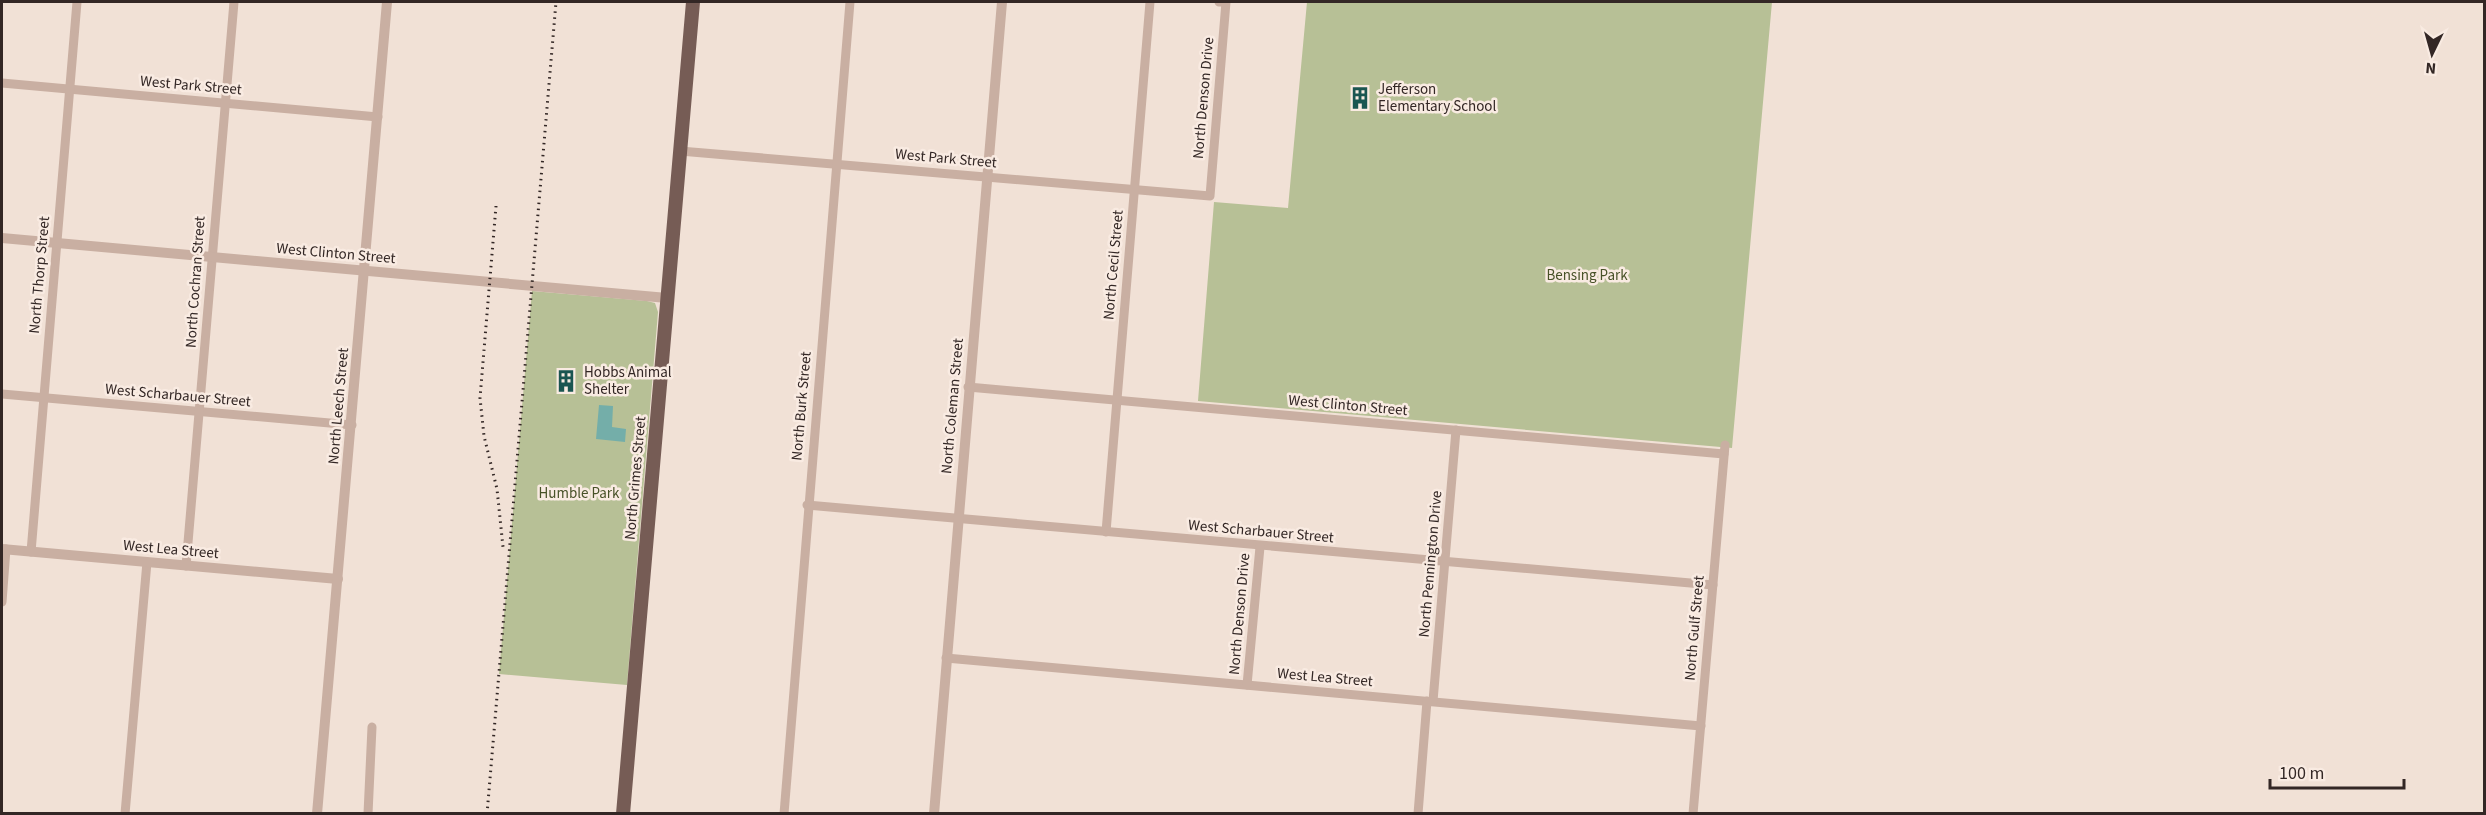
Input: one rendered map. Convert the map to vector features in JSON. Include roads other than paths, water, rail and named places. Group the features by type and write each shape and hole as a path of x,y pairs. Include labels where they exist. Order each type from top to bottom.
{"main road":[{"name":"North Grimes Street","path":"623,813 693,2"}],"street":[{"name":"North Thorp Street","path":"31,552 77,2"},
{"name":"North Cochran Street","path":"186,566 234,2"},
{"name":"North Leech Street","path":"317,813 387,2"},
{"name":"North Burk Street","path":"784,813 807,505 850,2"},
{"name":"North Coleman Street","path":"934,813 1002,2"},
{"name":"North Cecil Street","path":"1106,532 1150,2"},
{"path":"1219,2 1226,2"},
{"name":"North Denson Drive","path":"1210,196 1226,2"},
{"name":"West Park Street","path":"2,83 378,117"},
{"name":"West Park Street","path":"680,151 1210,196"},
{"name":"West Clinton Street","path":"2,238 667,298"},
{"name":"West Clinton Street","path":"968,387 1456,430 1725,450"},
{"name":"West Scharbauer Street","path":"2,394 352,424"},
{"name":"North Pennington Drive","path":"1418,813 1445,562 1456,430"},
{"name":"North Gulf Street","path":"1693,813 1725,450"},
{"name":"West Scharbauer Street","path":"807,505 1713,585"},
{"name":"North Denson Drive","path":"1247,685 1260,546"},
{"path":"2,602 4,549"},
{"name":"West Lea Street","path":"4,549 338,579"},
{"path":"125,813 147,562"},
{"name":"West Lea Street","path":"946,658 1701,726"},
{"path":"368,813 372,727"}],"water":[{"path":"599,405 613,406 612,427 626,429 625,442 596,439"}],"railway":[{"path":"487,814 556,2"},
{"path":"496,206 480,398 484,436 497,489 503,547"}],"place":[{"name":"Jefferson Elementary School","path":"1360,98"},
{"name":"Hobbs Animal Shelter","path":"566,381"}],"park label":[{"name":"Bensing Park","path":"1587,275"},
{"name":"Humble Park","path":"579,493"}]}
